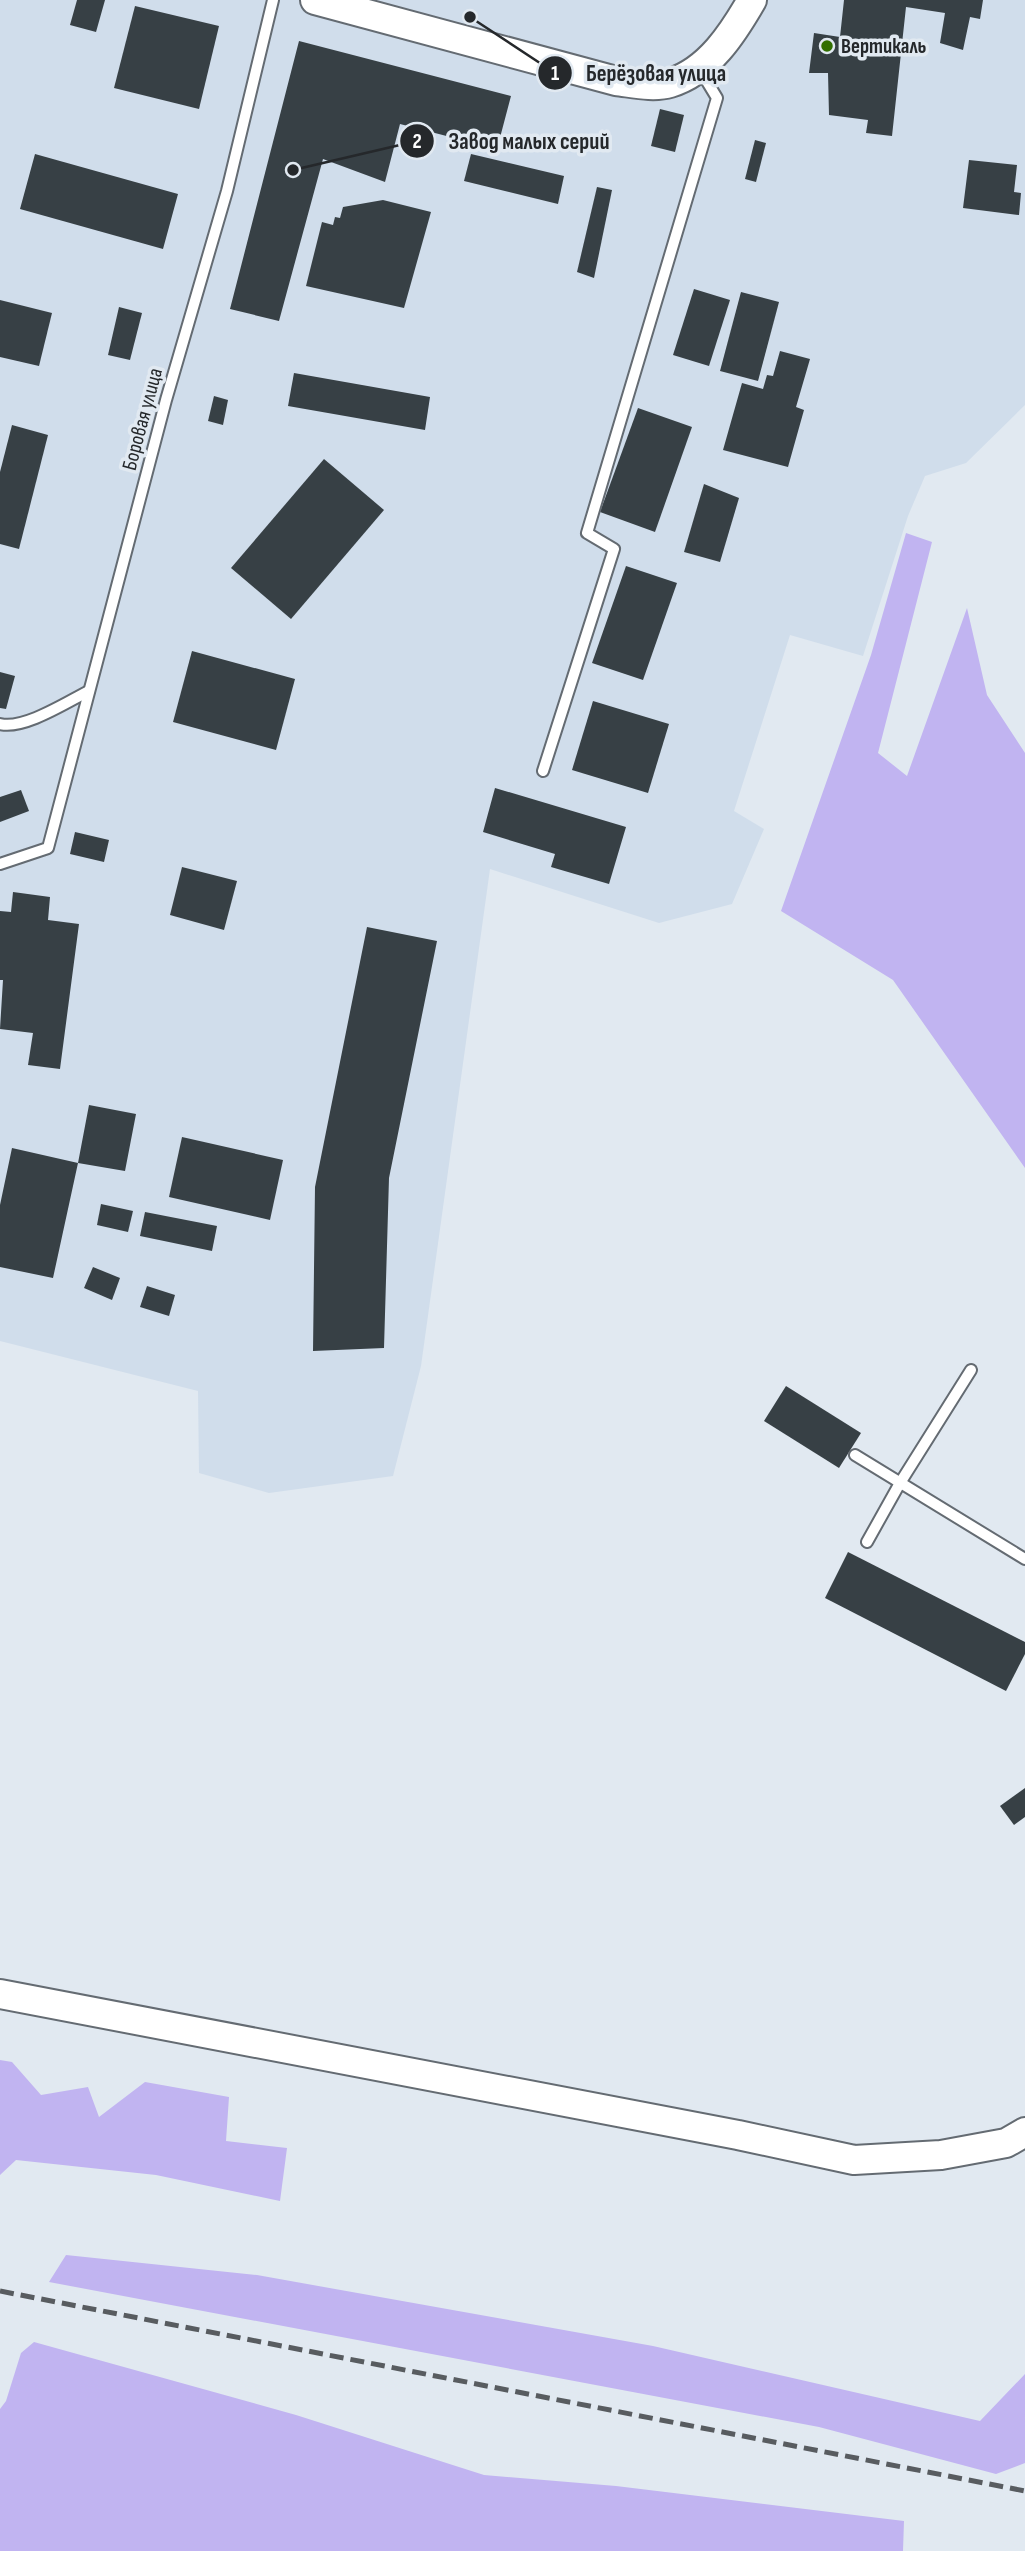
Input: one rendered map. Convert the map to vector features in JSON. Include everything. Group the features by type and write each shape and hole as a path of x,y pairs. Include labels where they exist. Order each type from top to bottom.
{"street":[{"path":"315,0 616,81 646,85 670,83 698,68 723,46 752,0"},
{"path":"0,1994 738,2135 854,2160 941,2155 1006,2143 1025,2132"}],"lane":[{"name":"Боровая улица","path":"0,864 48,848 166,400 227,191 272,0"},
{"path":"543,771 614,549 587,533 717,98 698,68"},
{"path":"0,724 9,726 36,717 89,691"},
{"path":"867,1542 900,1483 971,1370"},
{"path":"855,1455 1025,1559"}],"shaded area":[{"path":"0,0 1025,0 1025,405 966,463 925,476 908,516 863,656 790,635 734,811 764,829 732,904 659,923 490,869 421,1366 393,1476 269,1493 199,1473 198,1391 0,1341"},
{"path":"906,533 932,542 878,753 907,776 967,608 987,695 1025,753 1025,1168 893,980 781,911 871,655"},
{"path":"0,2060 12,2062 41,2095 88,2087 99,2117 145,2082 229,2097 226,2141 287,2148 280,2201 156,2175 16,2160 0,2175"},
{"path":"66,2255 257,2275 653,2346 980,2421 1025,2374 1025,2463 996,2474 819,2427 49,2282"},
{"path":"34,2342 296,2415 484,2475 616,2486 904,2521 903,2551 0,2551 0,2409 6,2401 21,2353"}],"building":[{"path":"77,0 105,0 96,32 70,25"},
{"path":"844,0 983,0 980,19 970,17 963,50 940,43 945,13 906,7 892,136 866,133 868,120 829,115 828,73 809,73 814,33 840,37"},
{"path":"135,6 219,26 199,109 114,88"},
{"path":"299,41 511,96 497,149 400,124 385,182 323,159 279,321 230,309"},
{"path":"660,109 684,115 675,152 651,146"},
{"path":"755,140 766,143 756,182 745,179"},
{"path":"35,154 178,194 163,249 20,209"},
{"path":"471,154 564,176 558,204 464,181"},
{"path":"969,160 1017,165 1014,192 1021,193 1019,215 963,208"},
{"path":"597,187 612,190 594,278 577,272"},
{"path":"383,200 431,212 404,308 306,286 322,222 333,225 335,217 340,218 343,207"},
{"path":"694,289 730,300 709,366 673,355"},
{"path":"741,292 779,302 758,381 720,371"},
{"path":"0,300 52,313 39,366 0,357"},
{"path":"119,307 142,313 130,360 108,355"},
{"path":"780,351 810,359 796,407 804,410 788,467 723,450 742,383 763,389 767,375 773,376"},
{"path":"294,373 430,397 425,430 288,406"},
{"path":"214,396 228,400 223,425 208,421"},
{"path":"638,408 692,427 655,532 600,512"},
{"path":"12,425 48,435 19,549 0,544 0,472"},
{"path":"324,459 384,510 291,619 231,568"},
{"path":"704,484 739,498 720,562 684,552"},
{"path":"626,566 677,583 643,680 592,663"},
{"path":"192,651 295,679 276,750 173,722"},
{"path":"0,672 15,676 6,709 0,708"},
{"path":"593,701 669,724 648,793 572,770"},
{"path":"495,788 626,827 609,884 551,867 555,854 483,832"},
{"path":"21,790 29,811 0,822 0,797"},
{"path":"75,832 109,840 104,862 70,854"},
{"path":"182,867 237,881 224,930 170,915"},
{"path":"13,892 50,897 48,920 79,924 60,1069 28,1065 33,1033 0,1029 3,980 0,980 0,911 11,912"},
{"path":"367,927 437,941 389,1178 384,1348 313,1351 315,1187"},
{"path":"89,1105 136,1114 125,1171 78,1163"},
{"path":"182,1137 283,1160 270,1220 169,1197"},
{"path":"12,1148 78,1163 53,1278 0,1267 0,1205"},
{"path":"101,1204 133,1211 128,1232 97,1225"},
{"path":"145,1212 217,1226 212,1251 140,1236"},
{"path":"93,1267 120,1278 112,1300 84,1288"},
{"path":"147,1286 175,1295 169,1316 140,1307"},
{"path":"786,1386 861,1433 839,1468 764,1421"},
{"path":"848,1552 1025,1642 1025,1654 1006,1691 825,1598"},
{"path":"1025,1788 1025,1817 1014,1825 1000,1806"}],"railway":[{"path":"0,2291 1025,2491"}],"place":[{"name":"Берёзовая улица","path":"470,17"},
{"name":"Вертикаль","path":"827,46"},
{"name":"Завод малых серий","path":"293,170"}]}
